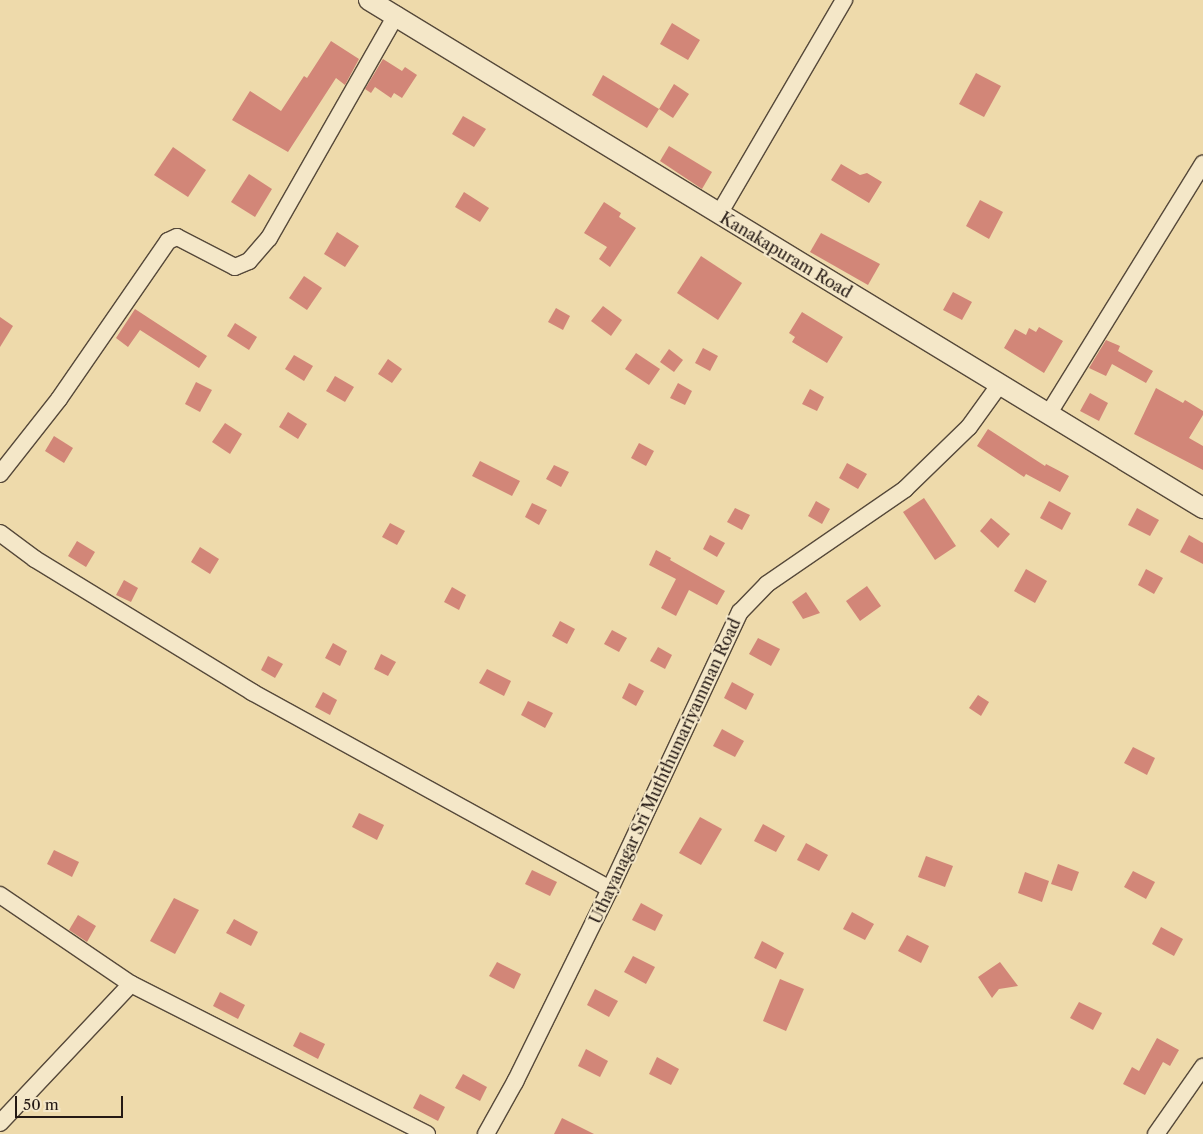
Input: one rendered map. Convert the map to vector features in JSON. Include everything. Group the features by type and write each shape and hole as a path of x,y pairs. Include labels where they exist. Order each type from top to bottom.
{"street":[{"name":"Kanakapuram Road","path":"369,0 1203,508"},
{"path":"719,214 844,0"},
{"path":"0,474 59,399 168,241 177,237 235,267 249,261 269,238 396,15"},
{"path":"1049,414 1203,164"},
{"name":"Uthayanagar Sri Muththumariyamman Road","path":"486,1134 515,1082 610,889 740,612 767,584 905,489 969,427 1000,384"},
{"path":"0,533 35,559 252,692 610,889"},
{"path":"0,896 131,984 427,1134"},
{"path":"0,1123 131,984"},
{"path":"1156,1134 1203,1067"}],"building":[{"path":"672,23 700,40 688,60 660,44"},
{"path":"331,41 359,59 345,85 336,78 288,152 232,120 250,91 281,111 304,76 307,78"},
{"path":"383,59 402,71 405,67 417,75 402,98 394,93 391,98 375,87 371,93 365,89"},
{"path":"976,73 1001,86 984,117 959,104"},
{"path":"603,75 659,109 647,128 592,95"},
{"path":"674,84 689,94 673,118 659,109"},
{"path":"463,116 486,129 474,147 452,134"},
{"path":"669,146 712,172 702,189 660,161"},
{"path":"173,147 206,170 188,197 154,175"},
{"path":"841,164 860,175 867,173 882,182 869,203 831,180"},
{"path":"249,174 272,189 255,217 231,202"},
{"path":"464,192 489,208 480,222 455,207"},
{"path":"980,200 1003,212 989,239 966,226"},
{"path":"604,202 621,213 619,217 636,228 610,267 599,259 607,247 584,233"},
{"path":"337,232 359,246 345,267 324,254"},
{"path":"821,233 880,264 868,285 810,252"},
{"path":"701,256 742,283 718,320 677,293"},
{"path":"304,276 322,288 307,310 289,298"},
{"path":"953,292 972,302 962,320 943,310"},
{"path":"603,306 622,320 611,336 591,321"},
{"path":"556,308 570,316 563,330 548,322"},
{"path":"135,309 207,356 199,368 140,330 128,347 116,338"},
{"path":"802,312 843,337 827,363 792,342 795,337 789,333"},
{"path":"0,317 13,326 0,347"},
{"path":"235,323 257,337 249,350 227,336"},
{"path":"1039,327 1063,341 1044,373 1004,348 1015,329 1026,335 1029,328 1036,332"},
{"path":"1106,340 1120,346 1118,351 1153,371 1146,383 1112,364 1106,376 1089,368"},
{"path":"703,348 718,356 710,371 695,363"},
{"path":"669,349 683,360 674,372 660,362"},
{"path":"636,353 660,369 649,385 625,369"},
{"path":"294,355 313,366 304,381 285,369"},
{"path":"388,359 402,369 392,383 378,374"},
{"path":"335,376 354,387 345,402 326,391"},
{"path":"196,382 212,390 200,412 185,404"},
{"path":"678,383 692,391 685,405 670,398"},
{"path":"1156,388 1183,403 1185,400 1203,411 1203,415 1189,438 1203,446 1203,470 1134,434"},
{"path":"810,389 824,397 817,411 802,404"},
{"path":"1090,393 1108,403 1099,421 1080,411"},
{"path":"288,412 307,424 298,439 279,427"},
{"path":"225,423 242,434 230,454 212,442"},
{"path":"988,429 1045,466 1046,464 1069,476 1060,492 1026,474 1024,477 977,446"},
{"path":"54,436 73,448 64,463 45,451"},
{"path":"639,443 654,451 646,466 631,458"},
{"path":"480,461 520,481 512,496 472,476"},
{"path":"847,463 867,474 858,489 839,478"},
{"path":"554,465 569,472 561,487 546,479"},
{"path":"924,498 956,546 935,560 903,512"},
{"path":"816,501 830,509 822,524 808,516"},
{"path":"1049,501 1071,513 1062,530 1040,518"},
{"path":"532,503 547,510 539,525 525,517"},
{"path":"735,508 750,515 742,530 727,522"},
{"path":"1137,508 1159,520 1150,536 1128,525"},
{"path":"991,518 1010,534 998,548 980,531"},
{"path":"390,523 405,531 397,545 382,537"},
{"path":"710,535 725,543 717,557 703,549"},
{"path":"1189,535 1203,543 1203,564 1180,552"},
{"path":"77,541 95,552 86,567 68,556"},
{"path":"200,547 219,559 210,574 191,562"},
{"path":"656,550 725,591 717,605 689,590 676,616 661,608 676,579 649,565"},
{"path":"1026,569 1047,581 1035,603 1014,591"},
{"path":"1146,569 1163,578 1154,594 1138,585"},
{"path":"124,580 138,588 131,602 116,595"},
{"path":"867,586 881,606 860,621 846,601"},
{"path":"452,587 466,595 459,610 444,602"},
{"path":"806,592 820,613 803,619 792,602"},
{"path":"560,621 575,629 567,644 552,636"},
{"path":"612,630 627,638 619,652 604,644"},
{"path":"758,638 780,649 771,666 749,654"},
{"path":"333,643 347,651 340,666 325,658"},
{"path":"658,647 672,655 665,669 650,661"},
{"path":"381,654 396,662 388,676 374,669"},
{"path":"268,656 283,664 275,678 261,670"},
{"path":"487,669 511,681 504,696 479,683"},
{"path":"732,682 754,694 746,710 724,698"},
{"path":"629,683 644,691 636,706 622,698"},
{"path":"323,692 337,700 330,715 315,707"},
{"path":"978,695 989,702 981,716 969,708"},
{"path":"528,701 553,713 545,728 521,715"},
{"path":"722,729 744,741 735,757 713,746"},
{"path":"1133,747 1155,758 1147,775 1124,763"},
{"path":"359,813 384,825 377,840 352,827"},
{"path":"700,817 722,829 701,865 679,853"},
{"path":"763,824 785,836 776,852 754,841"},
{"path":"806,843 828,855 819,871 797,860"},
{"path":"54,850 79,862 72,877 47,864"},
{"path":"926,856 953,866 945,887 918,877"},
{"path":"1058,864 1079,872 1072,891 1051,884"},
{"path":"532,870 557,882 550,896 525,884"},
{"path":"1133,871 1155,882 1146,899 1124,887"},
{"path":"1025,872 1049,881 1042,902 1018,893"},
{"path":"174,898 199,910 175,954 150,941"},
{"path":"641,903 663,915 655,931 632,920"},
{"path":"852,912 874,924 865,940 843,929"},
{"path":"78,915 96,926 87,942 69,930"},
{"path":"234,919 258,932 251,946 226,933"},
{"path":"1161,927 1183,939 1174,956 1152,944"},
{"path":"907,935 929,946 921,963 898,951"},
{"path":"762,941 784,953 776,969 754,958"},
{"path":"633,956 655,967 646,984 624,972"},
{"path":"497,962 521,974 514,989 489,976"},
{"path":"1000,962 1018,986 999,989 992,998 978,977"},
{"path":"780,979 804,989 786,1031 763,1021"},
{"path":"595,989 618,1001 609,1017 587,1005"},
{"path":"220,992 245,1005 238,1019 213,1006"},
{"path":"1079,1002 1102,1013 1093,1030 1070,1018"},
{"path":"300,1032 325,1044 318,1059 293,1046"},
{"path":"1157,1038 1179,1050 1170,1066 1163,1062 1145,1095 1123,1084 1132,1067 1139,1071"},
{"path":"586,1049 608,1061 600,1077 578,1066"},
{"path":"657,1057 679,1069 671,1085 649,1074"},
{"path":"463,1074 487,1087 480,1101 455,1088"},
{"path":"420,1094 445,1107 438,1121 413,1108"},
{"path":"562,1118 594,1134 554,1134"}]}
